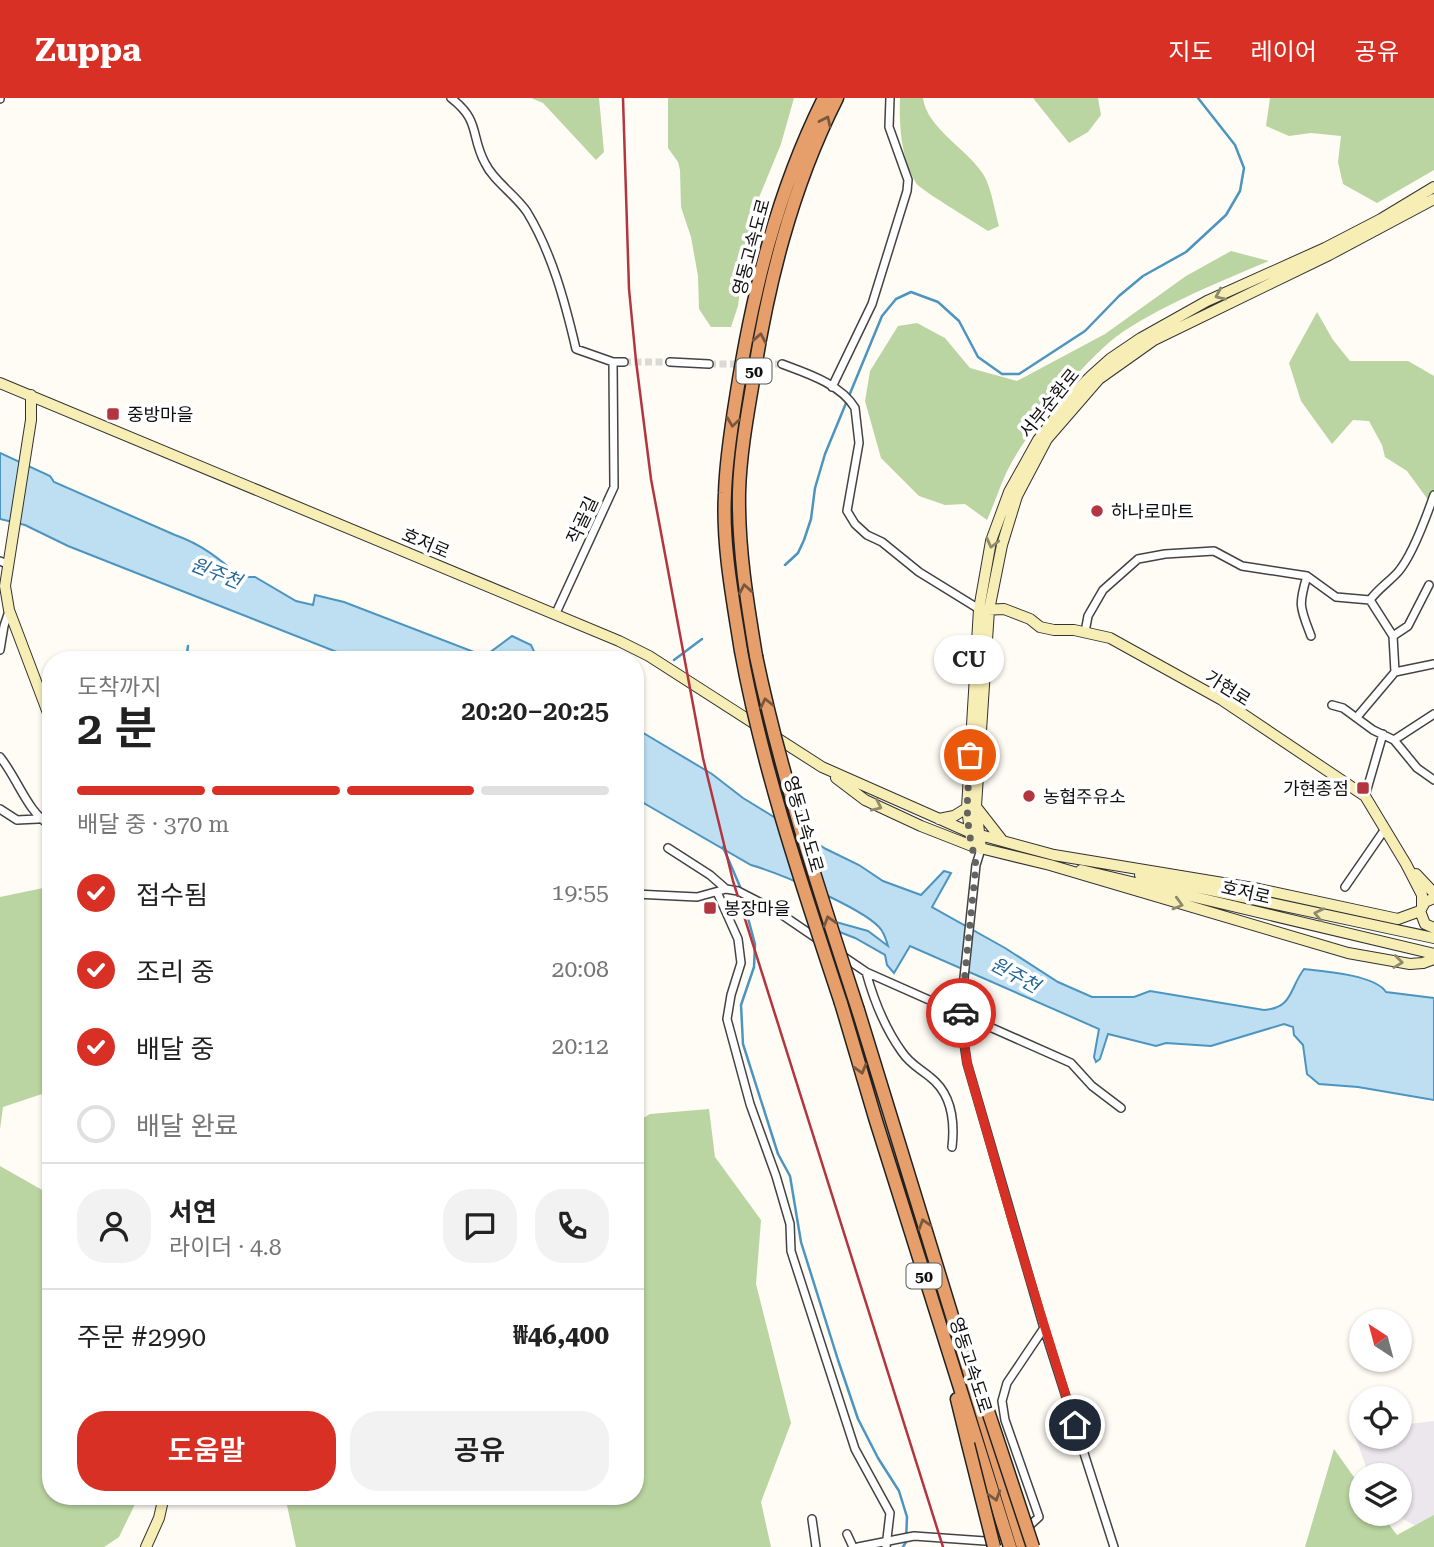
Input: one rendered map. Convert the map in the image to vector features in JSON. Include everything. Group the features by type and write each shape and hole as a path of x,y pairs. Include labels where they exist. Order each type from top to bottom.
{"highway":[{"name":"영동고속도로","path":"824,98 787,184 758,283 738,387 724,495 730,577 749,693 777,798 1010,1547"},
{"name":"영동고속도로","path":"837,98 800,184 771,280 745,431 739,493 742,574 756,656 783,766 1023,1547"},
{"path":"949,1305 986,1405 1033,1547"},
{"path":"945,1341 988,1544"}],"street":[{"path":"451,98 469,114 485,164 526,211 540,239 566,308 576,349 613,362 624,362"},
{"path":"836,389 872,303 907,191 908,180 890,127 890,98"},
{"name":"서부순환로","path":"977,848 972,807 991,541 1021,467 1050,424 1073,394 1110,359 1175,318 1336,242 1434,187"},
{"name":"서부순환로","path":"984,610 1017,496 1047,439 1099,379 1154,340 1181,325 1329,255 1434,200"},
{"name":"작골길","path":"556,613 614,487 613,362"},
{"path":"670,362 709,363"},
{"name":"가현로","path":"782,364 806,372 836,389 852,403 857,418 859,443 847,511 855,524 867,535 882,541 919,572 984,610 1004,609 1030,619 1040,627 1110,638 1222,700 1365,796 1406,864"},
{"name":"호저로","path":"0,383 556,613 638,651"},
{"path":"31,395 32,420 5,559 5,586 9,610 42,696"},
{"path":"1370,600 1380,587 1399,571 1425,523 1434,495"},
{"path":"1085,632 1088,616 1102,590 1138,559 1165,554 1214,551 1242,566 1307,576 1336,597 1370,600"},
{"path":"1307,576 1300,600 1311,636"},
{"path":"1392,636 1408,626 1429,585"},
{"path":"1370,600 1392,636 1395,671"},
{"path":"0,650 9,610"},
{"name":"호저로","path":"644,654 822,767 865,800 921,827 977,848 1050,866 1095,869 1434,938"},
{"path":"1357,717 1395,671 1434,664"},
{"path":"1332,705 1343,708 1374,730 1394,740 1417,768 1434,780"},
{"path":"1394,740 1434,714"},
{"path":"1365,796 1383,734"},
{"path":"0,757 18,781 38,819"},
{"name":"호저로","path":"822,767 974,834 1095,869 1434,957"},
{"path":"937,819 954,816 972,807 1002,841"},
{"path":"0,809 17,820 42,821"},
{"path":"1345,887 1385,829"},
{"path":"668,848 710,875 726,889"},
{"path":"977,848 961,1015 967,1063 1044,1328 1114,1547"},
{"path":"1095,869 1259,889 1398,919 1421,909 1434,895 1406,864"},
{"path":"1406,864 1422,895 1421,909 1425,924 1434,928"},
{"path":"1095,869 1348,953 1410,964 1423,964 1434,957"},
{"path":"644,894 697,897 726,889 738,891 775,909 866,972 1071,1063 1092,1086 1121,1108"},
{"path":"717,892 738,939 741,963 727,1019 736,1057 790,1224 791,1251 855,1449 890,1513 890,1542"},
{"path":"866,972 876,1005 901,1051 914,1067 932,1077 944,1094 952,1111 952,1147"},
{"path":"1028,1527 1039,1517 1005,1420 1002,1401 1007,1383 1044,1328"},
{"path":"146,1547 162,1505"},
{"path":"812,1519 816,1547"},
{"path":"848,1534 855,1547 914,1536 988,1544"}],"shaded area":[{"path":"1434,1421 1434,1526 1412,1524 1412,1463 1365,1463 1360,1449 1412,1449 1412,1424"}],"green space":[{"path":"531,98 599,98 604,152 596,160 543,103"},
{"path":"668,98 794,98 781,144 753,212 744,255 738,306 731,327 711,327 699,309 698,276 691,237 681,207 680,170 668,148"},
{"path":"900,98 923,98 926,109 939,128 983,174 999,226 988,231 916,183 902,142"},
{"path":"1033,98 1098,98 1101,115 1088,132 1069,143"},
{"path":"1270,98 1434,98 1434,170 1377,203 1343,184 1338,162 1341,136 1311,133 1289,136 1266,126"},
{"path":"1231,251 1269,261 1176,302 1124,331 1110,342 1063,390 1035,427 1009,467 987,520 965,504 945,505 919,496 881,458 865,401 870,371 898,326 917,323 945,338 970,368 1017,381 1105,334 1186,276"},
{"path":"1317,312 1333,340 1350,361 1408,361 1434,376 1434,508 1407,471 1385,457 1382,445 1369,421 1353,420 1332,444 1301,401 1289,363"},
{"path":"42,888 42,1094 3,1107 0,1129 0,897"},
{"path":"709,1109 715,1157 761,1220 756,1284 791,1423 761,1502 771,1547 296,1547 287,1505 644,1505 644,1118 650,1114"},
{"path":"0,1166 42,1190 42,1505 135,1505 119,1537 104,1547 0,1547"},
{"path":"1334,1449 1349,1470 1349,1526 1390,1526 1397,1535 1434,1515 1434,1547 1305,1547"}],"water":[{"name":"원주천","path":"0,453 50,476 54,482 202,547 240,577 255,577 296,601 313,605 315,595 344,602 471,651 334,651 68,546 25,525 0,519"},
{"path":"512,636 531,645 534,651 492,651"},
{"name":"원주천","path":"644,733 712,774 743,798 883,881 921,895 944,871 951,873 932,907 1005,948 1058,982 1092,997 1134,997 1150,991 1264,1010 1280,1006 1285,1001 1304,969 1360,978 1380,986 1386,992 1434,998 1434,1100 1358,1087 1319,1084 1307,1074 1303,1045 1294,1035 1293,1027 1284,1024 1211,1046 1166,1043 1156,1046 1108,1034 1100,1059 1096,1062 1094,1057 1099,1029 910,946 894,973 887,965 885,955 855,938 814,922 836,922 868,931 888,946 882,931 869,919 818,891 751,865 644,803"}],"waterway":[{"path":"785,565 798,553 804,540 825,454 882,316 896,299 911,292 938,302 959,321 978,357 1002,374 1019,374 1085,331 1143,276 1186,252 1226,215 1240,191 1244,168 1235,145 1198,98"},
{"path":"674,660 702,639"},
{"path":"187,651 188,646"},
{"path":"723,847 741,889"},
{"path":"742,896 755,944 754,967 741,1005 743,1044 778,1154 790,1176 801,1242 858,1419 899,1491 907,1517 906,1542 903,1547"}],"tunnel":[{"path":"624,362 670,362"},
{"path":"709,364 742,364"},
{"path":"754,364 782,364"}],"railway":[{"path":"623,98 629,289 636,361 651,479 703,758 733,881 943,1547"}],"way so far":[{"path":"961,1013 976,865 967,808 970,755"}],"place":[{"name":"중방마을","path":"113,414"},
{"name":"하나로마트","path":"1097,511"},
{"name":"CU","path":"970,755"},
{"name":"가현종점","path":"1363,788"},
{"name":"농협주유소","path":"1029,796"},
{"name":"봉장마을","path":"710,908"}],"route":[{"path":"961,1013 967,1063 1075,1425"}]}
